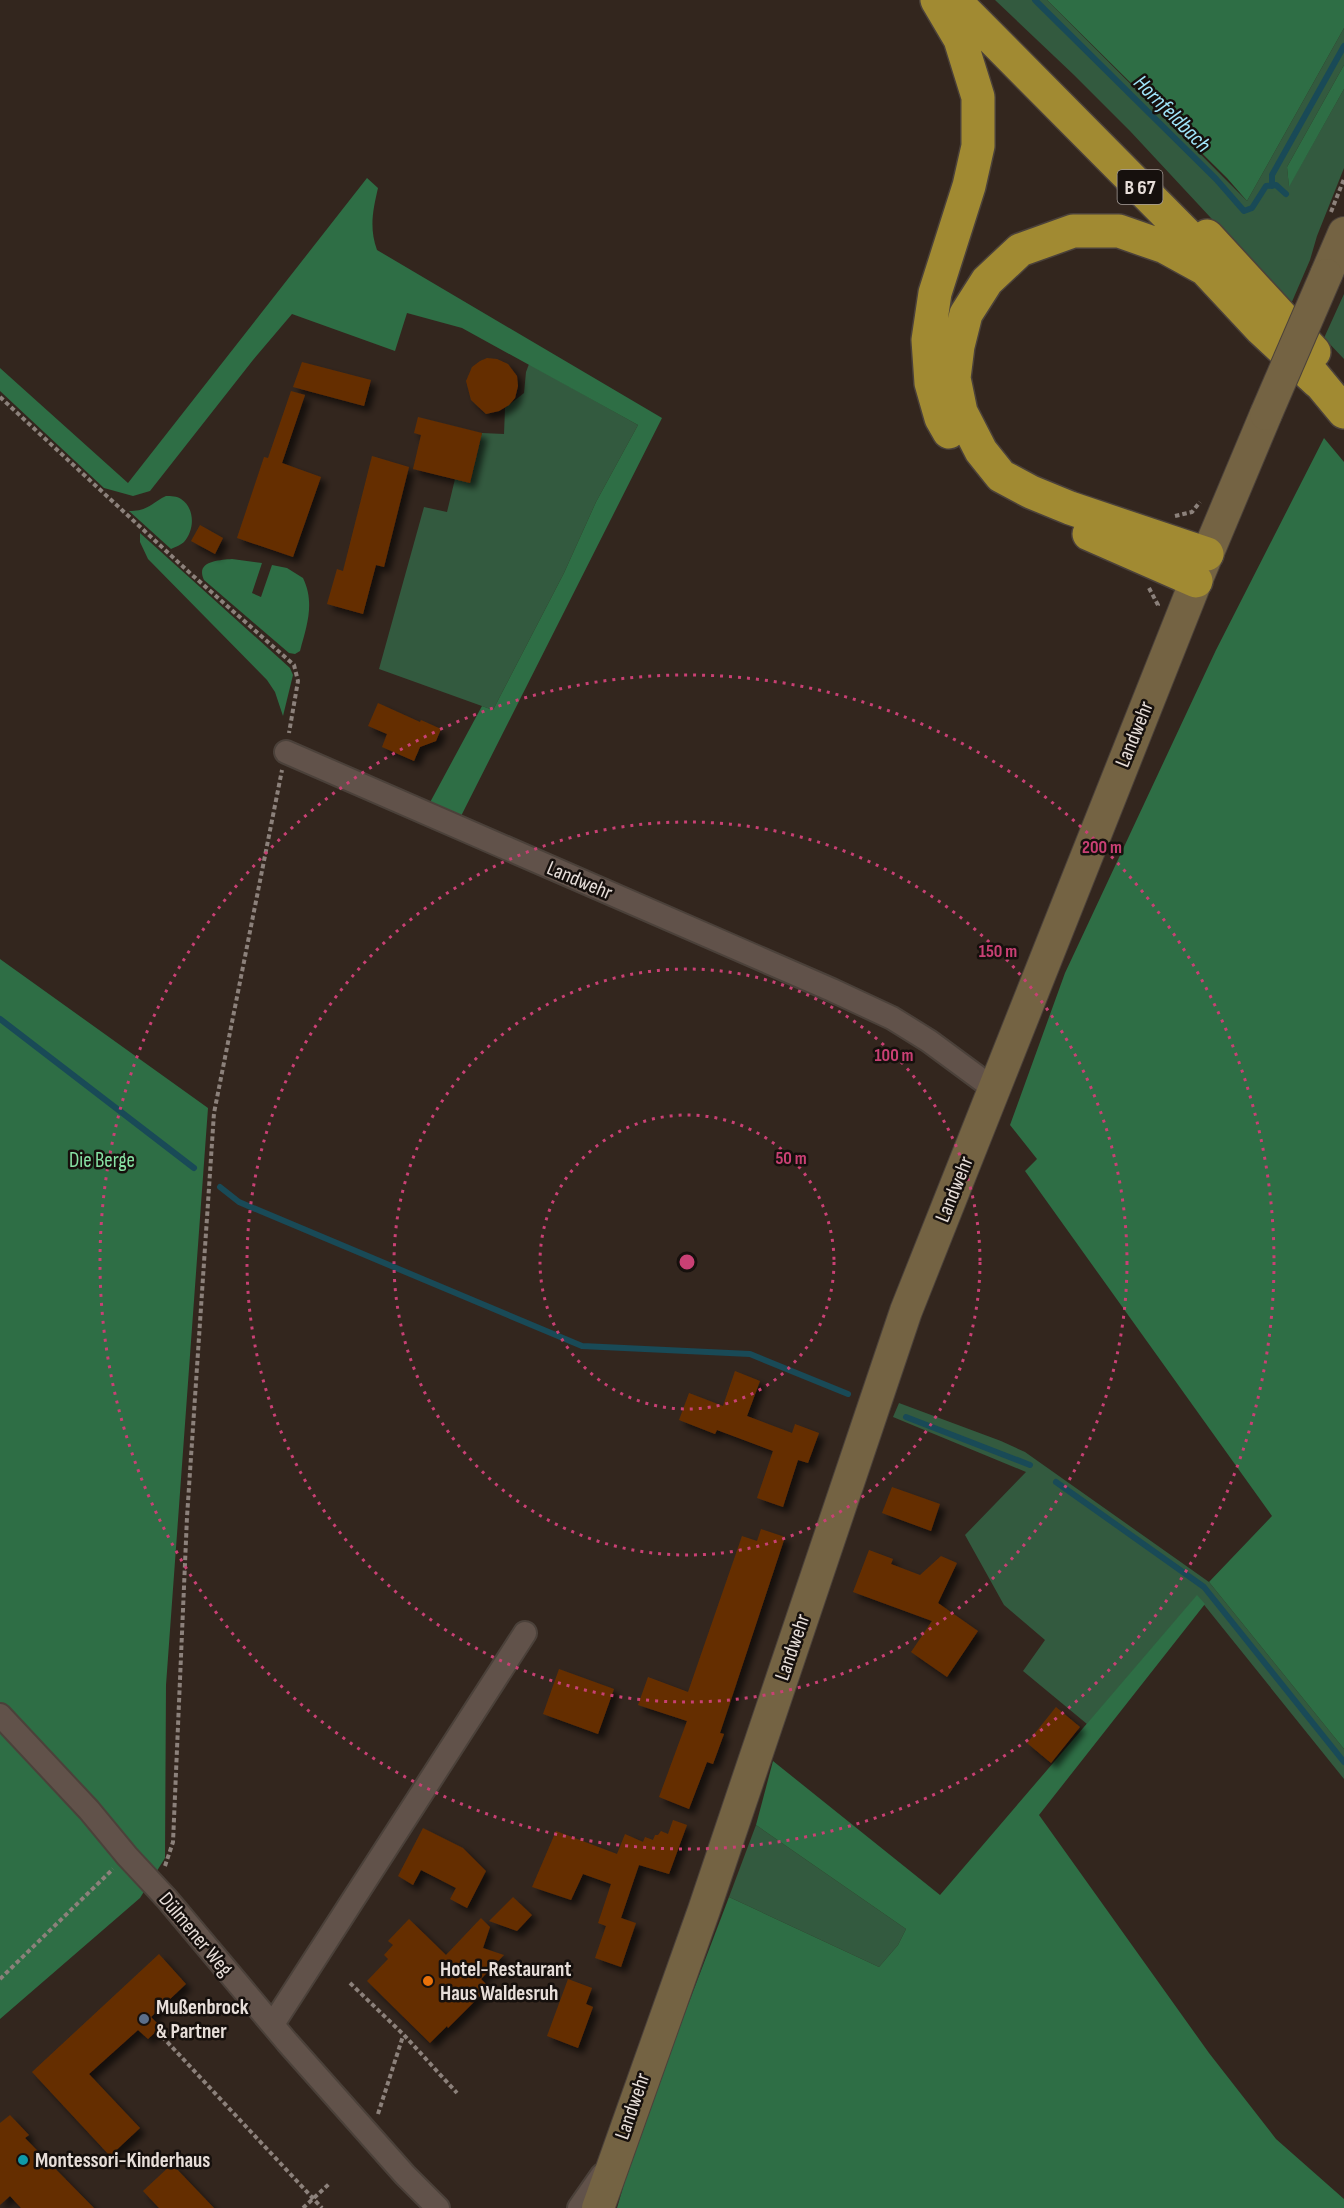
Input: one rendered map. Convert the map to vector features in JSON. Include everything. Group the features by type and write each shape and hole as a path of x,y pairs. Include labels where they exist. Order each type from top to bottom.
{"highway":[{"path":"937,0 960,39 978,97 978,146 969,186 935,293 928,340 931,383 941,418 957,446 998,490 1050,516 1201,568"},
{"name":"B 67","path":"954,0 1331,383"},
{"name":"B 67","path":"981,0 1043,61 1331,383 1344,412"},
{"path":"1201,568 1031,492 1001,476 981,452 962,412 954,378 958,346 966,314 987,281 1020,250 1073,231 1119,231 1165,247 1206,269 1261,329 1331,383"}],"main road":[{"name":"Landwehr","path":"598,2208 704,1910 906,1311 1201,568 1344,233"}],"street":[{"name":"Landwehr","path":"286,752 892,1018 929,1041 994,1089"},
{"path":"273,2025 525,1633"},
{"name":"Dülmener Weg","path":"0,1715 89,1810 430,2206"},
{"path":"579,2208 615,2157"}],"path":[{"path":"0,397 191,574 294,665 298,681 214,1113 187,1517 172,1842 158,1889"},
{"path":"0,1978 127,1856"},
{"path":"350,1983 404,2035 457,2093"},
{"path":"157,2031 322,2208"},
{"path":"371,2137 404,2035"},
{"path":"303,2208 329,2184"}],"green space":[{"path":"995,0 1047,0 1247,201 1344,28 1344,65 1287,167 1289,186 1344,89 1344,168 1291,304 1130,131"},
{"path":"1047,0 1344,0 1344,28 1247,201 1227,178"},
{"path":"1344,65 1344,89 1289,187 1287,167"},
{"path":"367,178 378,188 372,227 377,250 662,418 458,822 427,808 482,706 493,710 564,573 596,502 638,425 462,328 407,313 395,351 292,314 150,491 133,496 104,488 0,391 0,368 128,483"},
{"path":"1344,294 1344,359 1324,338"},
{"path":"529,364 638,425 596,502 564,573 493,710 379,669 424,507 447,512 455,479 470,483 482,433 504,434 505,408 524,393"},
{"path":"1324,438 1344,462 1344,1749 1209,1582 1272,1516 1025,1171 1037,1159 1010,1125 1065,973 1216,650"},
{"path":"166,496 178,497 186,503 192,519 188,537 183,543 171,549 129,511 146,508"},
{"path":"140,533 290,668 293,675 283,716 275,692 267,680 148,559 140,542"},
{"path":"232,559 262,563 252,593 261,597 272,565 287,568 303,578 309,596 309,605 300,651 295,654 289,653 204,580 202,574 205,565"},
{"name":"Die Berge","path":"0,959 208,1108 166,1685 165,1858 140,1898 0,2019"},
{"path":"899,1403 1025,1452 1209,1582 1344,1749 1344,1779 1197,1596 1087,1724 1023,1671 1045,1640 1004,1605 965,1535 1026,1472 893,1417"},
{"path":"1197,1595 1205,1604 1039,1815 1209,2053 1276,2139 1344,2199 1344,2208 617,2208 637,2139 729,1897 879,1967 898,1945 906,1929 756,1825 773,1761 940,1895"},
{"path":"756,1825 906,1929 898,1945 879,1967 729,1897"}],"building":[{"path":"487,358 508,364 517,376 518,386 515,398 509,405 499,411 486,414 471,400 466,381 472,367"},
{"path":"302,362 371,380 364,406 293,387"},
{"path":"291,391 305,395 282,463 321,477 293,557 237,538 264,457 268,458"},
{"path":"418,417 482,433 470,483 413,469 421,435 414,433"},
{"path":"372,456 409,467 384,567 376,565 363,614 327,604 337,569 343,571"},
{"path":"200,525 223,538 215,554 191,541"},
{"path":"378,703 441,729 436,741 420,747 414,761 382,747 387,734 368,726"},
{"path":"735,1371 760,1381 747,1416 792,1433 795,1424 819,1433 808,1463 798,1460 783,1507 757,1498 773,1451 717,1430 715,1434 679,1420 689,1393 723,1406"},
{"path":"892,1487 940,1504 931,1531 882,1513"},
{"path":"761,1529 785,1537 720,1733 724,1734 713,1764 707,1762 689,1809 659,1797 687,1721 638,1705 648,1677 688,1692 742,1536 757,1541"},
{"path":"869,1550 893,1559 891,1564 920,1575 941,1556 957,1563 938,1603 978,1631 947,1677 911,1652 932,1621 853,1592"},
{"path":"559,1669 614,1689 598,1734 543,1714"},
{"path":"1056,1707 1080,1727 1051,1763 1027,1743"},
{"path":"673,1820 687,1825 669,1874 639,1865 621,1918 636,1923 621,1967 595,1958 606,1926 598,1923 611,1884 583,1874 571,1900 532,1887 556,1831 617,1854 625,1834 643,1842 645,1837 653,1840 655,1835 661,1831 668,1834"},
{"path":"423,1828 463,1848 486,1871 467,1908 450,1899 456,1888 421,1870 413,1885 398,1876"},
{"path":"513,1897 532,1915 517,1931 489,1921"},
{"path":"481,1918 490,1927 483,1948 504,1955 481,1979 489,1987 430,2043 367,1981 388,1959 384,1955 393,1945 388,1941 409,1919 446,1955"},
{"path":"159,1954 186,1984 151,2017 161,2027 148,2039 138,2030 89,2074 140,2128 110,2156 32,2072"},
{"path":"568,1979 592,1988 586,2004 593,2007 578,2048 547,2036"},
{"name":"Montessori-Kinderhaus","path":"10,2115 29,2135 25,2138 94,2208 21,2208 10,2196 0,2205 0,2123"},
{"path":"172,2164 214,2208 159,2208 143,2191"}],"waterway":[{"name":"Hornfeldbach","path":"1035,0 1216,179 1244,211 1252,208 1266,186 1276,185 1286,194"},
{"path":"1272,186 1272,175 1344,46"},
{"path":"0,1019 194,1168"},
{"path":"220,1187 239,1202 582,1346 750,1354 848,1394"},
{"path":"906,1417 1030,1465"},
{"path":"1056,1482 1204,1587 1344,1762"}],"place":[{"name":"Hotel-Restaurant Haus Waldesruh","path":"428,1981"},
{"name":"Mußenbrock & Partner","path":"144,2019"},
{"name":"Montessori-Kinderhaus","path":"23,2160"}]}
